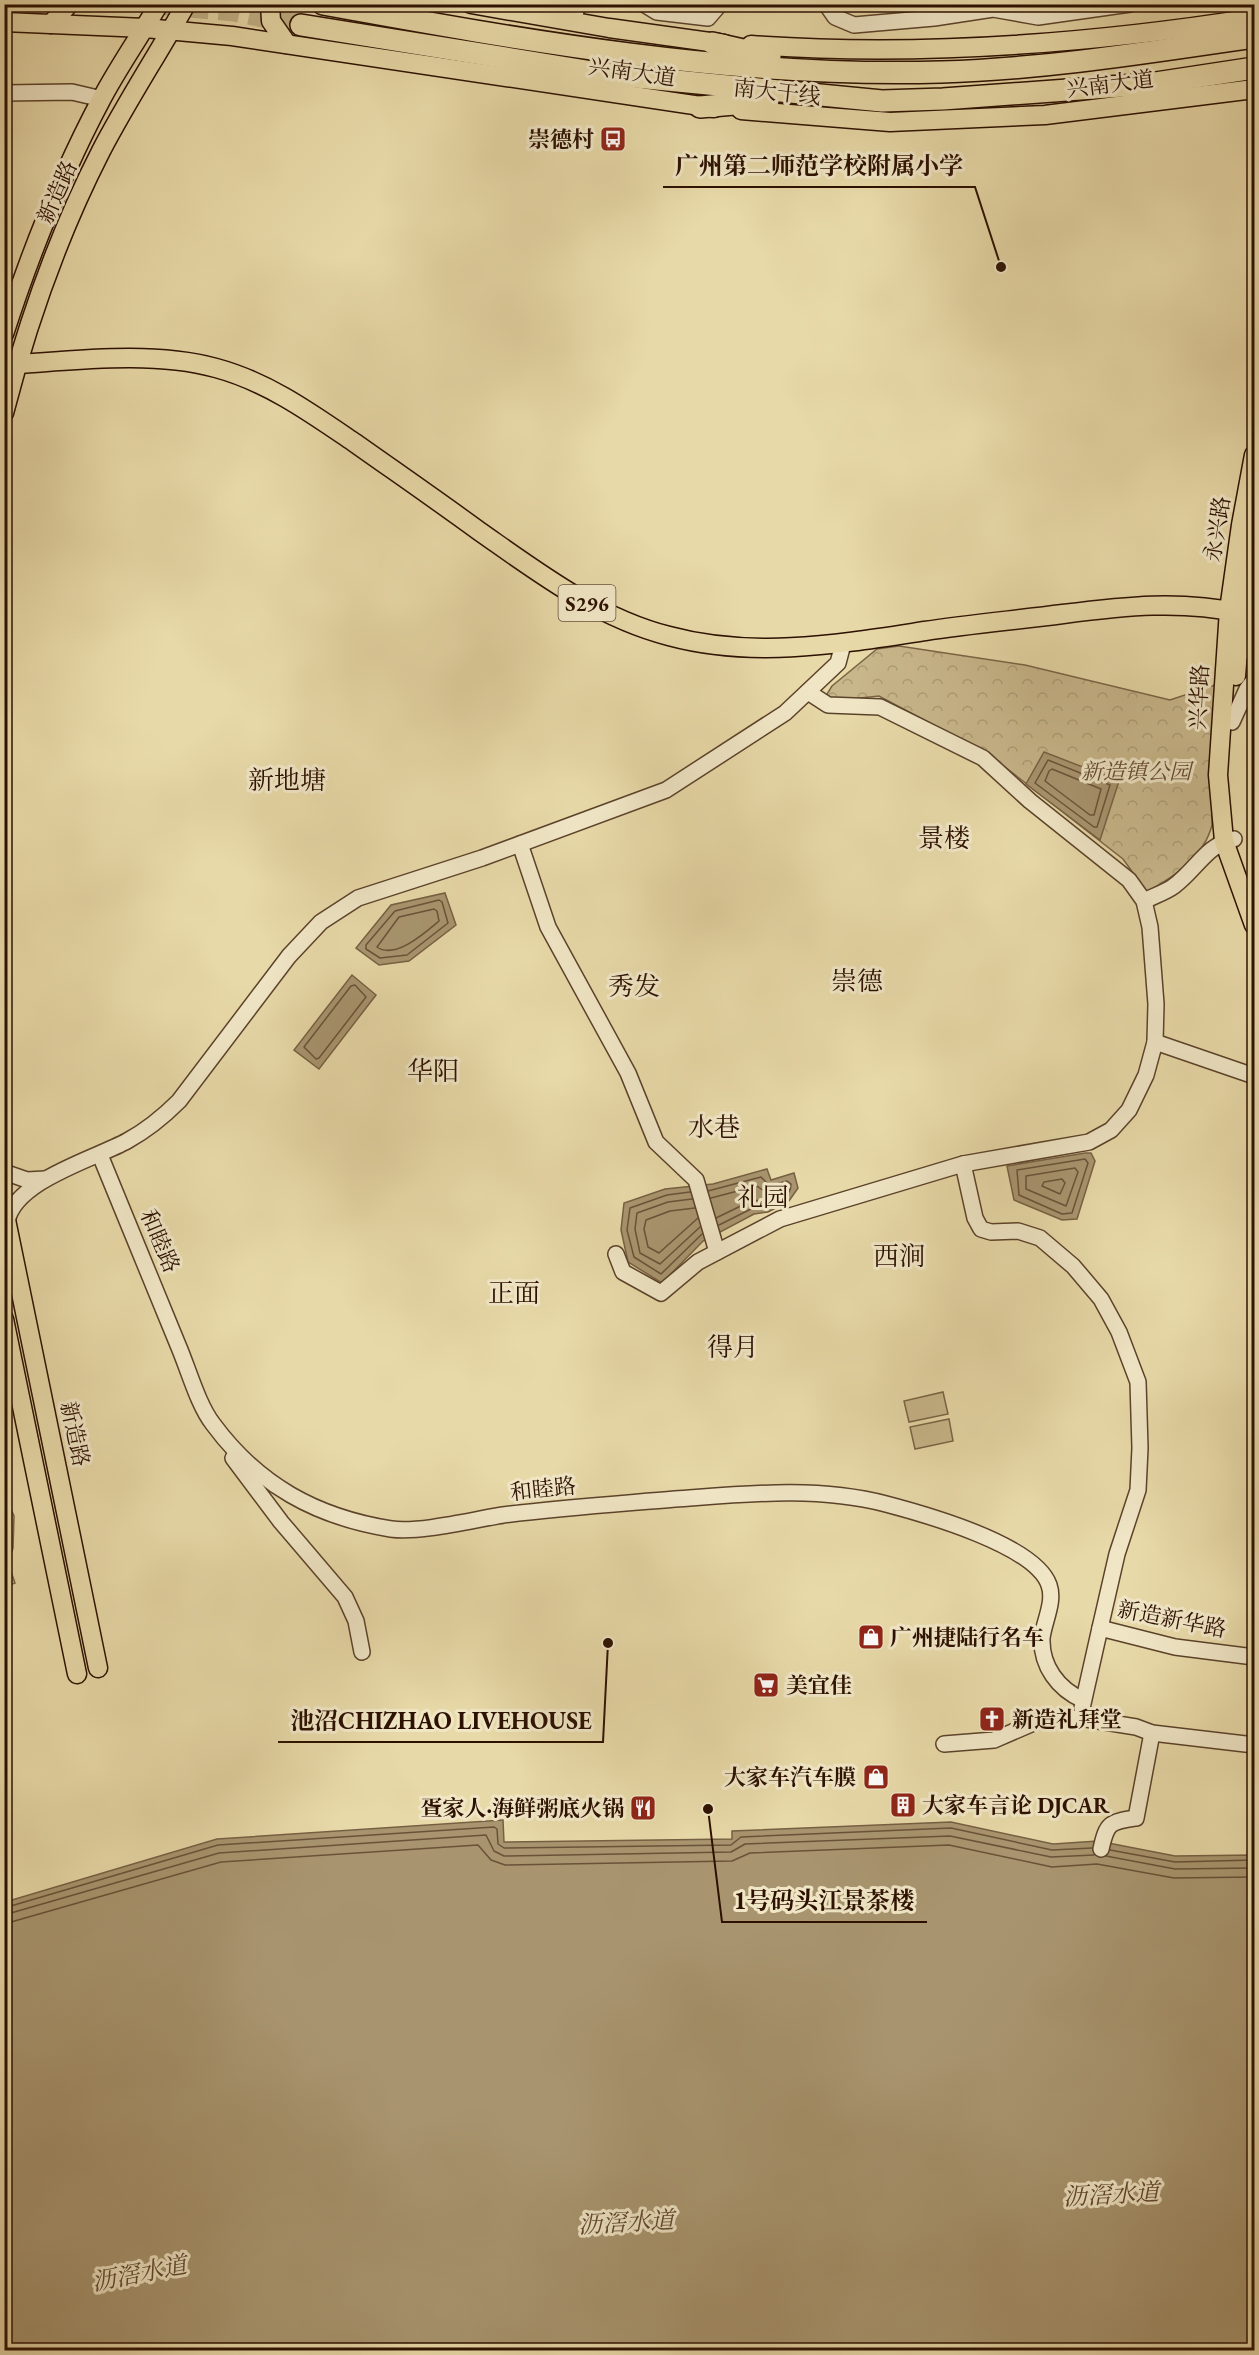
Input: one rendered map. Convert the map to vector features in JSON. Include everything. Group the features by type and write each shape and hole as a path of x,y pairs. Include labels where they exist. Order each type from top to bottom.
{"highway":[{"name":"南大干线","path":"323,4 536,42 728,64 832,71 939,72 1023,68 1254,37"},
{"name":"南大干线","path":"302,26 605,74 820,97 882,101 943,99 1149,84 1254,68"},
{"path":"712,43 832,71"},
{"path":"700,106 820,97"}],"main road":[{"path":"51,24 69,4"},
{"name":"新造路","path":"4,334 40,234 81,142 102,99 159,4"},
{"name":"新造路","path":"4,413 12,364 102,148 186,4"},
{"path":"270,4 271,21 287,44"},
{"name":"兴南大道","path":"471,4 576,13 712,43 819,50 905,51 1017,46 1124,36 1254,18"},
{"name":"兴南大道","path":"4,21 171,30 287,44 700,106 890,122 1045,116 1254,89"},
{"path":"81,142 94,139 101,143 102,148"},
{"name":"S296","path":"12,364 153,360 196,363 232,373 270,388 561,587 629,623 671,637 730,647 782,648 843,644 928,631 1135,606 1205,605 1238,622"},
{"name":"永兴路","path":"1238,622 1241,525 1254,455"},
{"name":"永兴路","path":"1238,622 1254,519"},
{"name":"兴华路","path":"1238,622 1239,650 1232,722 1229,840 1254,895"},
{"name":"兴华路","path":"1239,650 1218,775 1229,840 1254,925"},
{"name":"新造路","path":"6,1216 98,1668"},
{"name":"新造路","path":"4,1319 77,1674"}],"street":[{"path":"644,4 657,12 708,18 720,4"},
{"path":"826,4 835,17 854,25 934,18 993,7 1038,17 1130,4"},
{"path":"4,93 72,93 102,99"},
{"path":"6,1216 20,1198 45,1179 100,1155 161,1119 179,1101 289,956 321,922 358,898 520,844 666,790 785,713 838,663 843,644"},
{"path":"1232,722 1247,689 1254,680"},
{"path":"616,1254 623,1272 661,1293 698,1262 780,1219 963,1164 1089,1142 1111,1130 1129,1110 1146,1075 1155,1042 1153,959 1144,901 1129,880 1030,801 983,758 880,707 828,705 808,692"},
{"path":"1144,901 1172,887 1195,868 1211,848 1229,840"},
{"path":"520,844 548,927 628,1073 656,1142 696,1180 717,1251"},
{"path":"1155,1042 1254,1076"},
{"name":"和睦路","path":"100,1155 210,1422 249,1465 294,1499 328,1514 394,1529 599,1505 765,1492 836,1493 886,1504 960,1527 1011,1548 1039,1572 1049,1585 1050,1604 1042,1638 1045,1660 1056,1681 1067,1693 1083,1700"},
{"path":"963,1164 975,1218 981,1229 991,1232 1018,1231 1040,1238 1073,1266 1101,1299 1119,1332 1138,1382 1140,1448 1138,1490 1117,1554 1100,1628"},
{"path":"4,1172 27,1180 45,1179"},
{"path":"210,1422 240,1470 345,1597 356,1621 362,1652"},
{"name":"新造新华路","path":"1080,1718 1100,1628 1175,1647 1254,1657"},
{"path":"944,1744 994,1740 1038,1721 1080,1718 1136,1727 1152,1733 1254,1744"},
{"path":"1101,1849 1109,1826 1113,1822 1136,1818 1152,1733"}],"green space":[{"path":"898,5 967,5 912,12"},
{"name":"新造镇公园","path":"899,646 1025,665 1170,700 1218,684 1212,825 1202,847 1187,865 1147,892 1123,859 987,753 879,696 822,702 832,686 877,649"},
{"path":"943,1392 948,1414 909,1422 904,1401"},
{"path":"949,1419 953,1441 915,1449 910,1427"},
{"path":"5,1496 14,1516 13,1548 8,1563 15,1583 5,1587"}],"water":[{"path":"1044,752 1119,781 1100,840 1026,784"},
{"path":"445,893 456,925 409,961 379,965 356,948 391,905"},
{"path":"352,975 376,995 319,1069 294,1050"},
{"path":"1091,1153 1095,1161 1077,1219 1062,1220 1014,1200 1007,1166"},
{"path":"767,1169 771,1180 794,1173 798,1188 789,1201 768,1212 754,1214 703,1241 662,1283 628,1262 621,1230 624,1203 665,1189 713,1184"},
{"name":"沥滘水道","path":"503,1820 504,1842 732,1839 732,1831 951,1822 1053,1844 1098,1841 1175,1856 1254,1855 1254,2350 5,2350 5,1902 217,1839"}],"tunnel":[{"path":"157,4 234,11 301,25"}],"place":[{"name":"崇德村","path":"613,139"},
{"name":"广州第二师范学校附属小学","path":"1001,267"},
{"name":"广州捷陆行名车","path":"871,1637"},
{"name":"池沼CHIZHAO LIVEHOUSE","path":"608,1643"},
{"name":"美宜佳","path":"766,1685"},
{"name":"新造礼拜堂","path":"992,1719"},
{"name":"大家车汽车膜","path":"876,1777"},
{"name":"大家车言论 DJCAR","path":"903,1805"},
{"name":"疍家人·海鲜粥底火锅","path":"643,1808"},
{"name":"1号码头江景茶楼","path":"708,1809"}],"district":[{"name":"新地塘","path":"287,780"},
{"name":"景楼","path":"944,838"},
{"name":"崇德","path":"857,981"},
{"name":"秀发","path":"634,986"},
{"name":"华阳","path":"433,1071"},
{"name":"水巷","path":"714,1127"},
{"name":"礼园","path":"763,1197"},
{"name":"西涧","path":"899,1256"},
{"name":"正面","path":"514,1293"},
{"name":"得月","path":"733,1347"}]}
